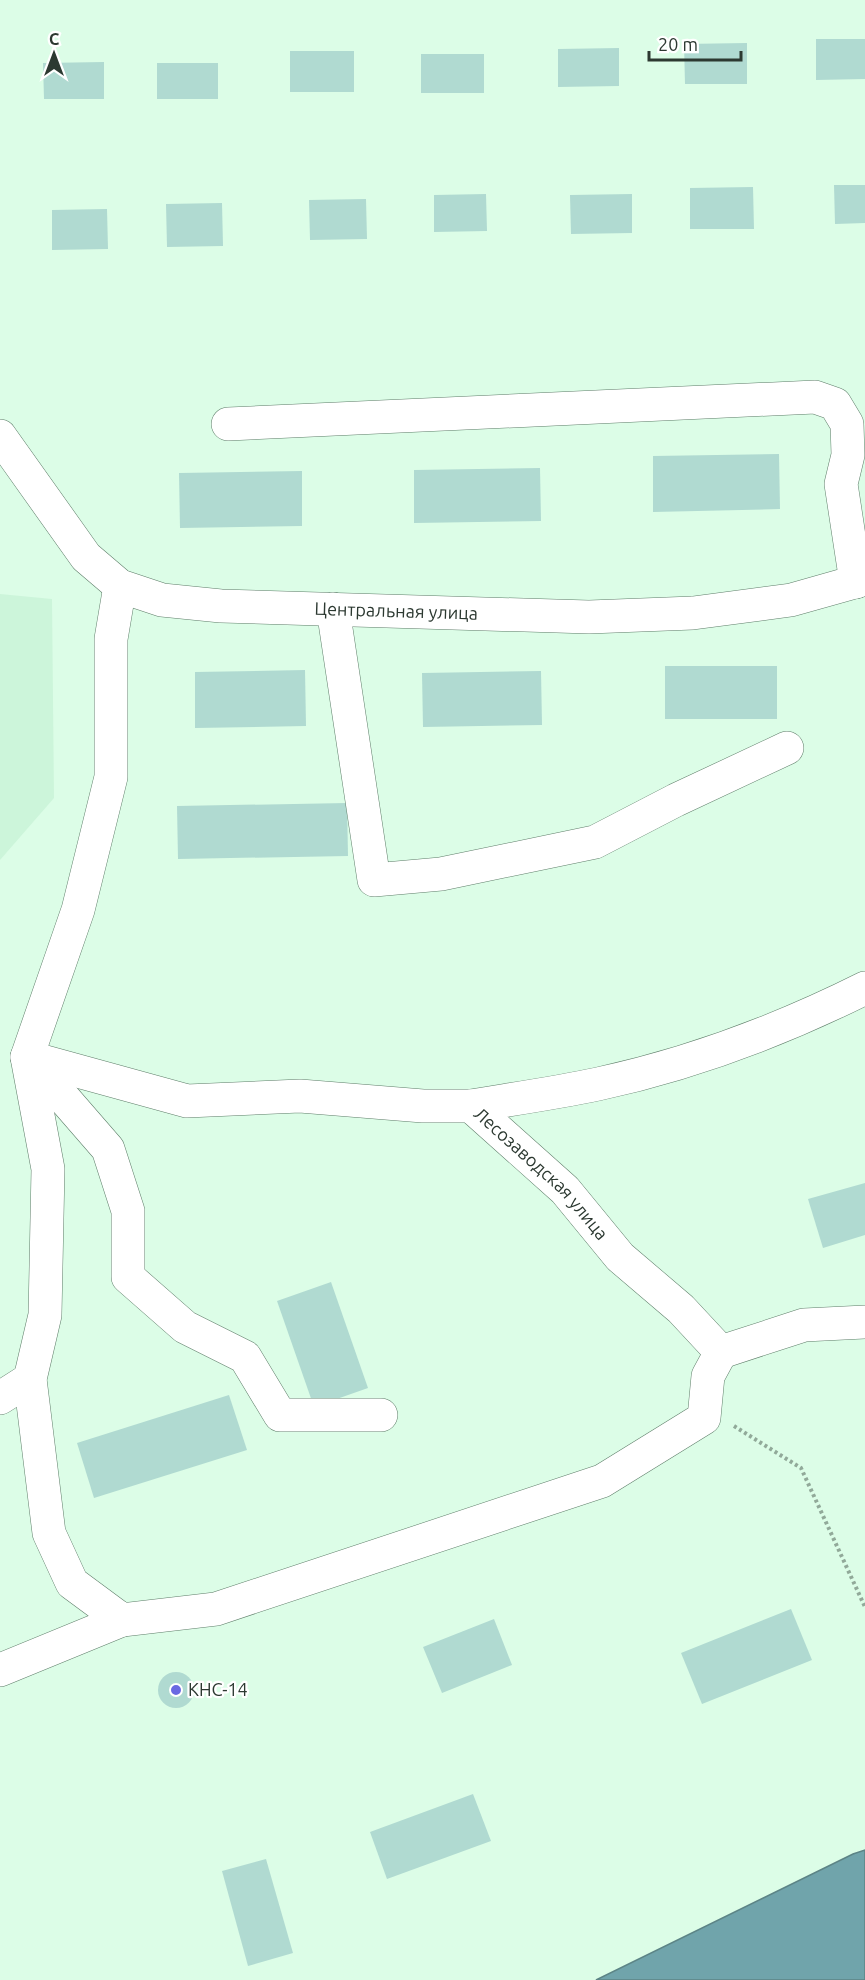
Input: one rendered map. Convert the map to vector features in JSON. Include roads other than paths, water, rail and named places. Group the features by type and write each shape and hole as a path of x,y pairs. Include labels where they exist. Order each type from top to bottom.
{"street":[{"path":"228,424 815,397 835,404 847,424 848,455 841,484 860,580"},
{"name":"Центральная улица","path":"0,436 86,557 120,586 162,600 209,605 589,617 693,613 791,600 860,580"},
{"path":"120,586 111,639 111,777 78,910 27,1057 48,1169 45,1315 30,1379 49,1533 72,1583 122,1620"},
{"path":"333,609 374,880 441,874 595,842 676,800 787,748"},
{"path":"471,1106 599,1083 700,1056 811,1015 865,988"},
{"path":"27,1057 108,1149 128,1211 128,1277 185,1328 245,1357 280,1415 381,1415"},
{"name":"Лесозаводская улица","path":"27,1057 187,1101 300,1096 423,1106 471,1106 565,1190 620,1257 681,1309 721,1352"},
{"path":"0,1670 122,1620 216,1609 602,1481 704,1418 708,1376 721,1352 804,1325 865,1322"},
{"path":"0,1398 30,1379"}],"water":[{"path":"865,1850 865,1980 596,1980 853,1854"}],"place":[{"name":"КНС-14","path":"176,1690"}]}
